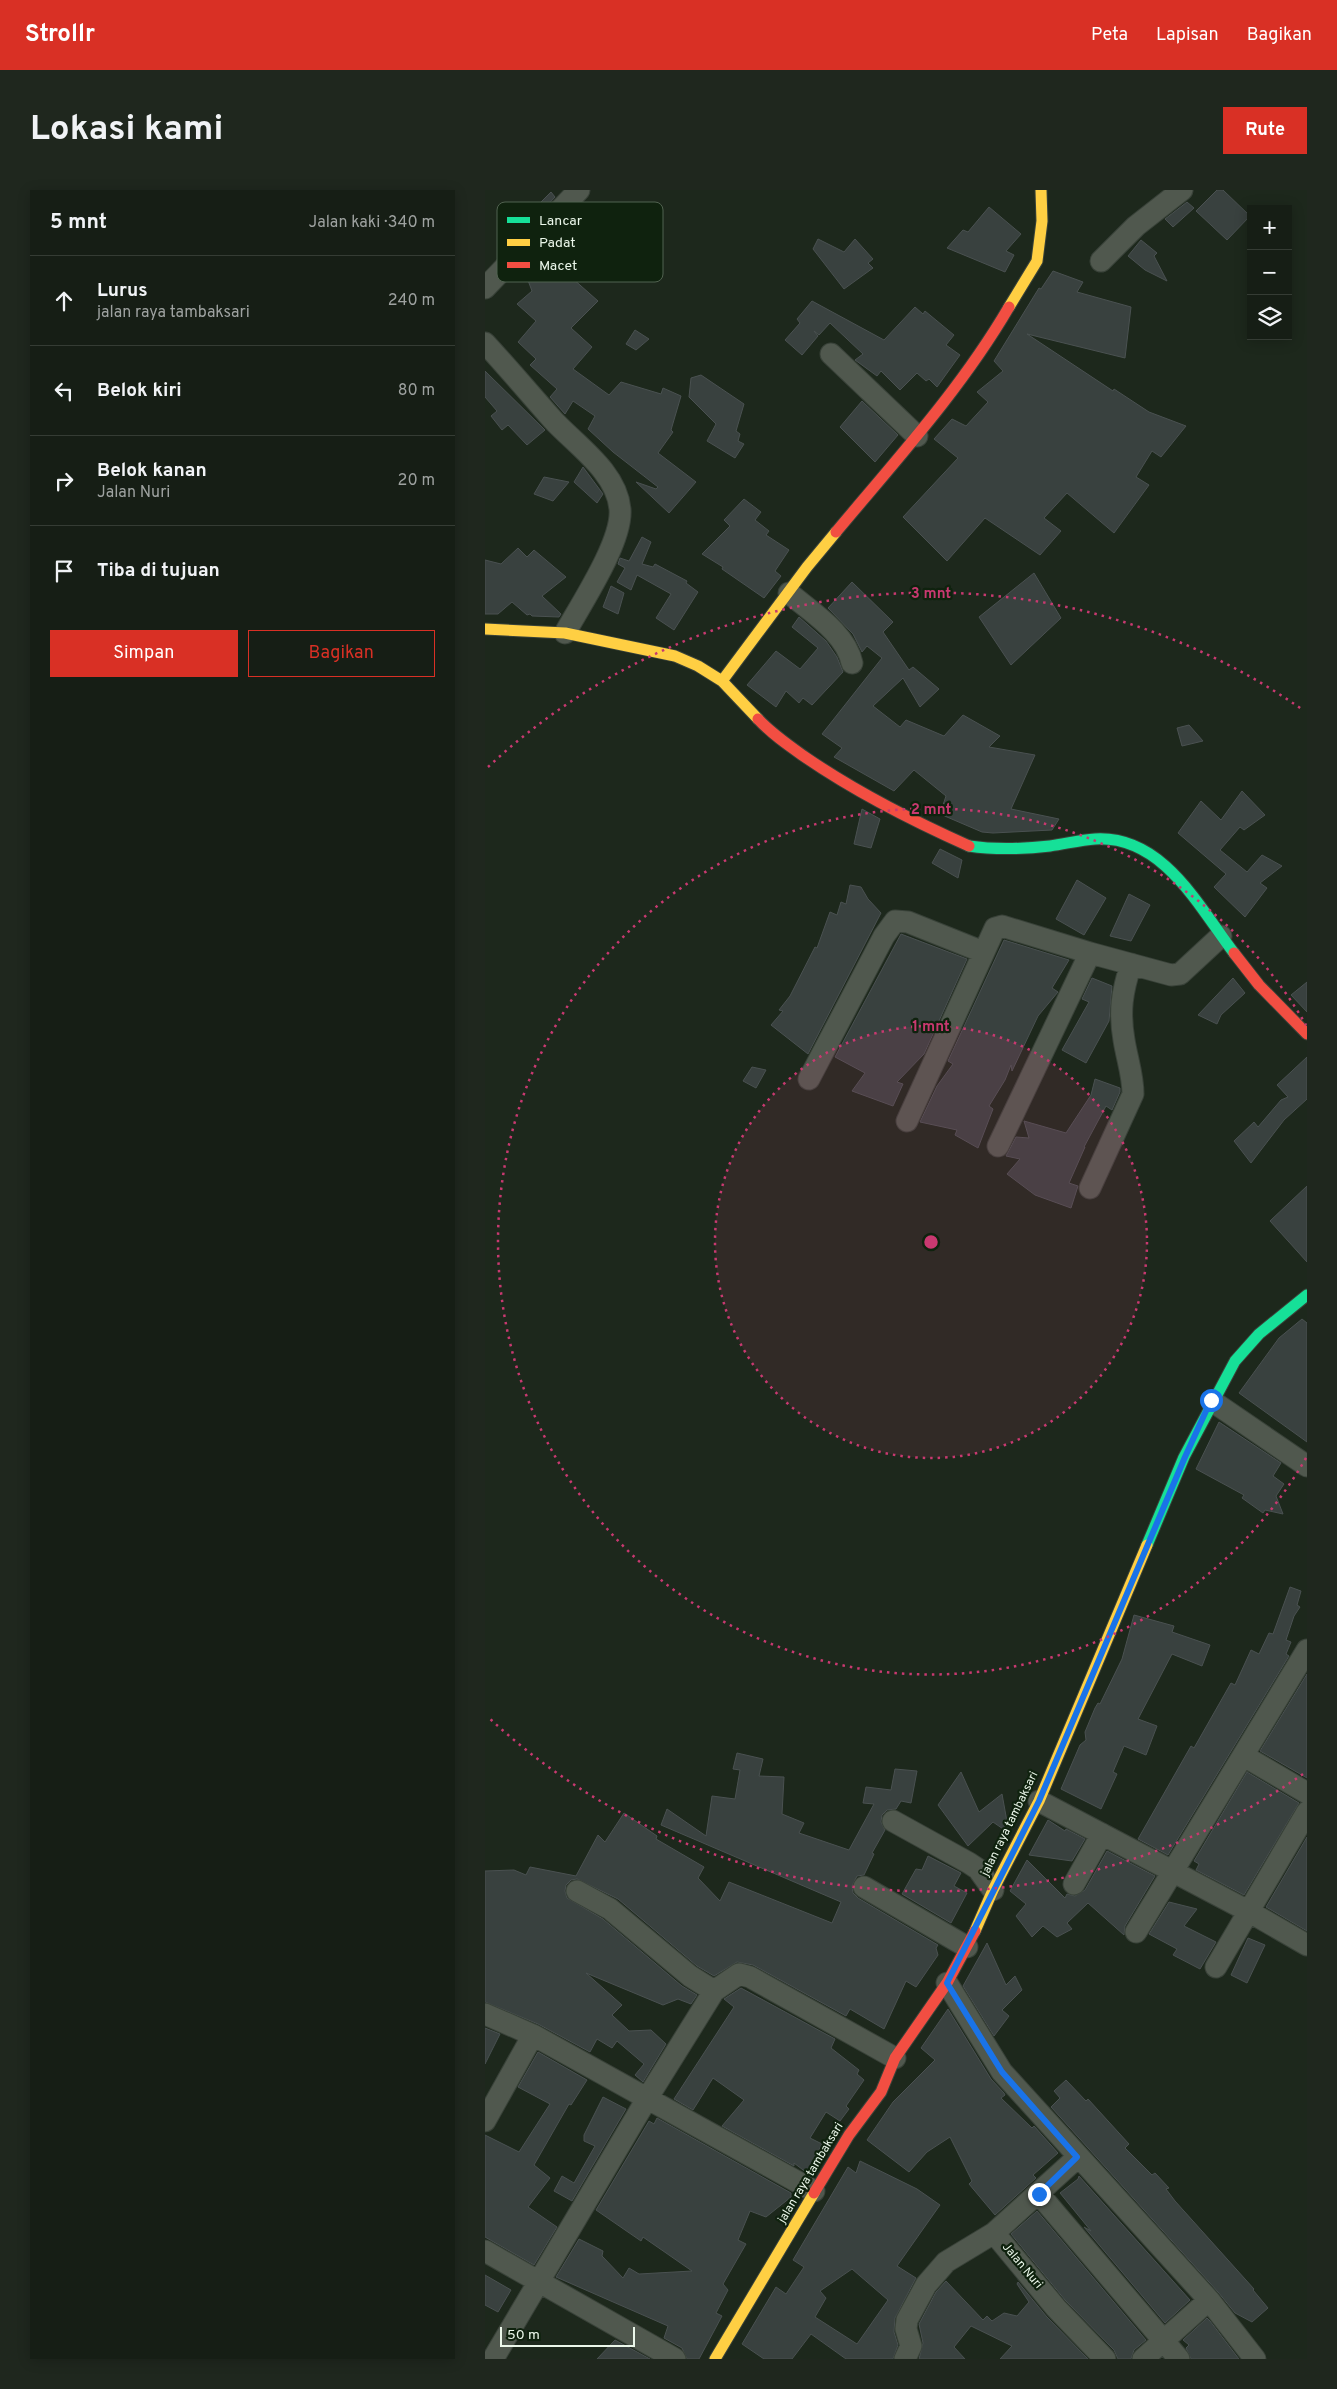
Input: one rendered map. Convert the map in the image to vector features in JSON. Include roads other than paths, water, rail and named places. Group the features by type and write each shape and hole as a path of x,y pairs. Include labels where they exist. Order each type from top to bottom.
{"street":[{"path":"567,202 579,190"},
{"path":"722,681 807,568 947,400 988,343 1037,261 1042,221 1041,190"},
{"path":"1101,261 1136,226 1181,190"},
{"path":"485,288 497,275"},
{"path":"485,342 553,420 603,470 616,492 620,510 618,529 607,557 565,634"},
{"path":"831,354 917,436"},
{"path":"789,593 831,629 845,644 852,663"},
{"path":"485,629 565,634 675,656 697,666 722,681 770,732 825,770 896,810 969,846 993,849 1049,846 1097,839 1123,843 1143,850 1163,862 1184,884 1259,985 1307,1034"},
{"path":"809,1079 884,936 895,921 908,922 983,952"},
{"path":"907,1121 995,928 1001,926 1090,954 1171,975 1180,974 1221,936"},
{"path":"998,1146 1090,954"},
{"path":"1090,1188 1133,1094 1133,1079 1124,1041 1121,1012 1122,991 1131,964"},
{"name":"jalan raya tambaksari","path":"715,2359 814,2191 849,2136 881,2092 895,2058 947,1983 967,1947 993,1890 1039,1801 1211,1400 1235,1360 1259,1334 1307,1295"},
{"path":"1211,1400 1307,1466"},
{"path":"1136,1932 1305,1656"},
{"path":"1244,1756 1307,1793"},
{"path":"1039,1801 1249,1911 1307,1945"},
{"path":"1216,1967 1307,1812"},
{"path":"893,1821 978,1869 993,1890"},
{"path":"1074,1884 1102,1834"},
{"path":"863,1887 967,1947"},
{"path":"577,1891 610,1909 690,1976 714,1991"},
{"path":"493,2359 647,2097 714,1991 739,1974 750,1977 895,2058"},
{"path":"947,1983 1002,2072 1077,2157 1209,2300 1255,2359"},
{"path":"485,2014 533,2035 814,2191"},
{"path":"485,2121 533,2035"},
{"name":"Jalan Nuri","path":"1077,2157 1039,2194 994,2233 1056,2308 1105,2359"},
{"path":"1039,2194 1179,2359"},
{"path":"905,2359 911,2346 906,2329 907,2320 927,2285 947,2262 994,2233"},
{"path":"485,2251 675,2359"},
{"path":"1143,2359 1209,2300"}]}
